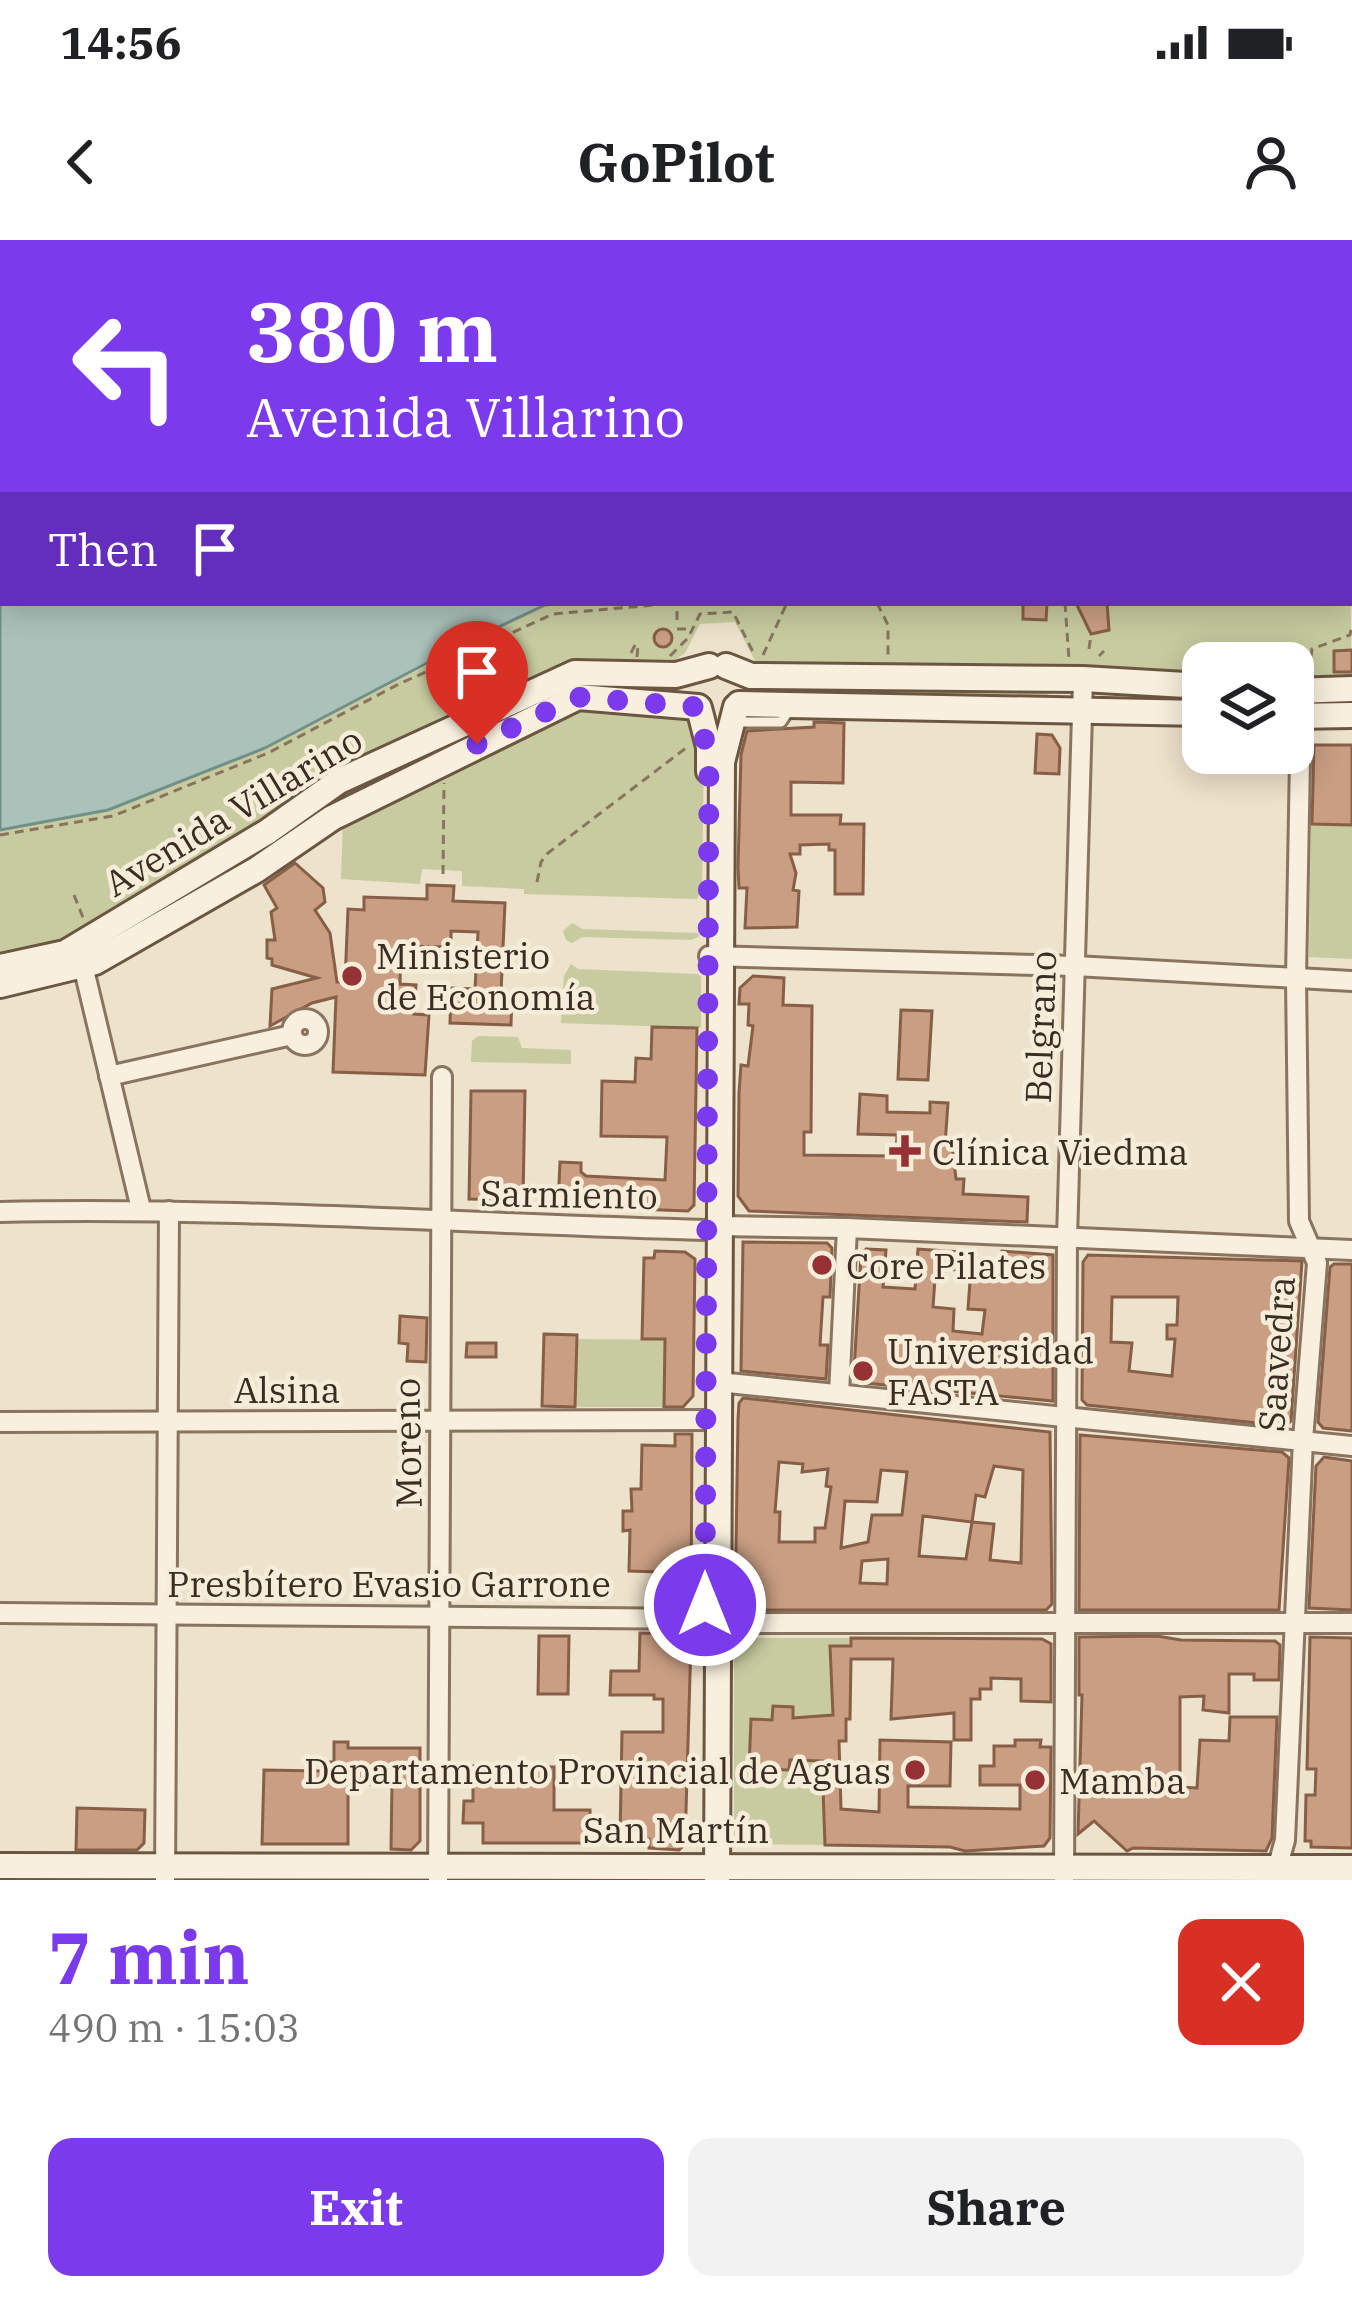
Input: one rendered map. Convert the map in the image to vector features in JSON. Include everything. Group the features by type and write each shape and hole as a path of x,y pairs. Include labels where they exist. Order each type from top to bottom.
{"main road":[{"path":"711,1872 715,957 722,763 742,683 717,666"},
{"path":"715,957 709,753 692,698 692,682 717,666 751,676 1182,685"},
{"name":"Avenida Villarino","path":"0,967 84,951 339,781 575,674 676,675 717,666"},
{"path":"1314,694 1352,689"},
{"name":"Avenida Villarino","path":"0,985 256,870 332,818 578,697 698,708"},
{"path":"1314,701 1352,715"},
{"path":"698,708 720,716 794,704 1182,712"},
{"path":"712,1421 718,1382 713,1228"},
{"name":"San Martín","path":"0,1866 165,1873 1277,1873 1352,1868"}],"street":[{"name":"Belgrano","path":"1064,1872 1067,1239 1082,709 1077,680"},
{"name":"Saavedra","path":"1277,1873 1285,1840 1303,1440 1317,1263 1299,1221 1299,774"},
{"path":"84,951 141,1209"},
{"path":"715,957 1075,966 1352,981"},
{"path":"109,1076 292,1035"},
{"name":"Moreno","path":"438,1873 442,1077"},
{"name":"Sarmiento","path":"0,1212 141,1209 441,1223 847,1228 1352,1250"},
{"path":"165,1873 169,1211"},
{"path":"839,1394 847,1228"},
{"path":"718,1382 1352,1446"},
{"name":"Alsina","path":"0,1422 712,1421"},
{"name":"Presbítero Evasio Garrone","path":"0,1613 1352,1623"}],"path":[{"path":"0,835 112,816 268,754 397,685 554,614 643,606"},
{"path":"676,606 677,620"},
{"path":"717,606 718,613"},
{"path":"751,676 751,671 762,671 762,657 786,606"},
{"path":"878,606 888,625 889,671"},
{"path":"1065,606 1077,680"},
{"path":"1314,648 1350,635 1352,624"},
{"path":"677,629 692,629"},
{"path":"1089,649 1090,634"},
{"path":"623,653 634,653 637,645 637,659"},
{"path":"1099,656 1104,650"},
{"path":"537,882 548,853 697,740"},
{"path":"443,874 444,776"},
{"path":"254,792 286,801"},
{"path":"74,895 84,951"}],"green space":[{"path":"543,606 1351,606 1352,677 1314,678 1314,642 1182,642 1182,674 757,665 735,622 700,624 685,653 666,666 580,665 337,774 76,938 0,958 0,830 108,810 265,748"},
{"path":"757,688 1050,693 1045,697 760,693"},
{"path":"582,702 679,713 692,719 704,748 702,888 697,899 524,894 524,889 462,886 462,871 422,869 420,884 341,879 343,819"},
{"path":"1314,745 1352,745 1352,959 1309,957"},
{"path":"572,923 583,929 700,936 691,940 582,937 572,943 563,931"},
{"path":"571,964 578,969 698,974 701,1028 561,1023 564,976"},
{"path":"478,1036 518,1037 522,1048 571,1050 571,1064 471,1062 472,1041"},
{"path":"577,1339 694,1340 693,1396 682,1407 575,1407"},
{"path":"747,1638 851,1638 851,1646 830,1646 833,1715 821,1716 825,1845 746,1844 734,1836 734,1650"}],"water":[{"path":"0,606 543,606 265,748 108,810 0,830"}],"building":[{"path":"1023,606 1047,606 1046,620 1023,619"},
{"path":"1077,606 1107,606 1109,630 1091,634"},
{"path":"663,629 672,638 663,647 654,638"},
{"path":"1352,650 1352,672 1334,672 1334,651"},
{"path":"814,722 844,723 843,783 791,782 791,815 841,815 840,824 864,824 863,894 835,894 835,850 829,850 829,844 800,845 800,854 790,854 796,873 793,890 799,891 797,927 745,928 747,888 739,888 738,867 741,755 747,731 814,727"},
{"path":"1037,734 1052,735 1060,748 1059,774 1035,773"},
{"path":"1314,745 1352,745 1352,825 1312,824"},
{"name":"Ministerio de Economía","path":"295,863 323,888 325,902 315,910 330,933 337,982 345,982 348,909 364,910 364,897 427,899 427,885 454,886 453,901 505,903 501,993 512,994 511,1025 450,1023 451,988 475,989 478,932 451,931 451,947 401,946 400,984 416,985 414,1014 429,1015 425,1075 333,1072 336,997 312,1003 270,1026 272,989 317,978 272,965 267,958 267,940 275,940 271,912 277,908 264,885"},
{"path":"753,976 784,978 783,1005 812,1006 811,1132 804,1132 804,1155 896,1156 897,1135 858,1134 860,1094 887,1096 887,1112 930,1113 930,1102 948,1103 945,1145 952,1145 956,1179 964,1179 963,1194 1028,1197 1027,1222 749,1211 738,1196 739,1093 741,1065 748,1066 753,1026 748,1025 749,1004 739,1004 740,988"},
{"name":"Clínica Viedma","path":"901,1010 932,1011 928,1080 898,1079"},
{"path":"652,1027 697,1028 694,1205 688,1211 558,1206 560,1162 581,1163 586,1176 665,1180 667,1137 601,1136 602,1081 635,1082 636,1058 651,1059"},
{"path":"471,1091 525,1091 523,1200 469,1199"},
{"path":"743,1242 827,1243 832,1248 830,1297 823,1297 820,1345 828,1345 826,1379 741,1371"},
{"path":"866,1249 886,1250 883,1287 915,1289 918,1249 960,1252 958,1270 944,1269 944,1279 935,1279 933,1307 954,1309 953,1331 982,1334 985,1310 968,1309 971,1267 1001,1269 1002,1251 1053,1255 1053,1401 865,1383 854,1370 861,1255"},
{"path":"655,1251 685,1252 695,1259 693,1396 683,1407 664,1407 665,1339 642,1339 644,1258 654,1258"},
{"path":"1088,1255 1302,1261 1291,1421 1285,1426 1087,1405 1082,1400 1083,1262","holes":["1112,1297 1178,1297 1177,1325 1167,1325 1167,1339 1175,1339 1172,1376 1129,1371 1132,1343 1111,1342"]},
{"path":"1352,1264 1352,1431 1323,1428 1318,1422 1330,1267"},
{"path":"400,1316 427,1318 426,1362 407,1361 408,1344 399,1343"},
{"path":"544,1334 577,1335 575,1407 542,1406"},
{"path":"467,1343 496,1343 496,1357 466,1357"},
{"path":"743,1398 1050,1432 1052,1604 1046,1610 735,1610 739,1403","holes":["779,1462 803,1464 802,1472 828,1469 826,1486 831,1487 825,1528 815,1528 815,1542 779,1542 780,1512 775,1512","994,1466 1023,1470 1021,1563 990,1560 994,1524 972,1522 976,1495 985,1497","881,1470 907,1472 902,1515 872,1515 868,1542 841,1548 845,1501 877,1502","923,1516 972,1522 966,1559 919,1556","888,1559 887,1584 860,1583 862,1561"]},
{"path":"675,1434 692,1434 691,1602 660,1605 660,1572 629,1571 630,1530 623,1531 623,1511 632,1511 631,1489 641,1489 642,1445 675,1446"},
{"path":"1080,1435 1282,1452 1289,1458 1279,1610 1079,1610"},
{"path":"1324,1457 1352,1461 1352,1610 1309,1608 1316,1466"},
{"path":"640,1633 682,1634 682,1642 691,1642 685,1844 679,1850 649,1848 649,1839 620,1839 622,1732 663,1732 663,1699 610,1695 611,1671 639,1671"},
{"path":"539,1636 569,1636 568,1694 538,1694"},
{"path":"1079,1637 1275,1641 1280,1645 1279,1680 1229,1674 1229,1713 1203,1710 1204,1696 1180,1697 1180,1787 1197,1788 1200,1740 1229,1741 1230,1717 1277,1717 1272,1838 1266,1851 1127,1851 1094,1821 1078,1834"},
{"path":"1310,1637 1352,1638 1352,1848 1311,1847 1311,1841 1305,1841 1306,1795 1315,1795 1316,1769 1307,1769"},
{"path":"851,1638 1042,1639 1051,1644 1051,1702 1021,1701 1021,1679 991,1678 991,1689 980,1689 980,1699 971,1699 971,1740 954,1740 954,1713 891,1719 893,1659 851,1659 850,1719 846,1719 846,1741 839,1741 841,1809 879,1812 880,1740 951,1742 950,1786 908,1786 908,1807 1020,1809 1020,1785 980,1785 980,1766 994,1766 994,1746 1041,1740 1040,1747 1051,1747 1050,1838 1044,1846 965,1851 825,1845 822,1761 790,1760 789,1770 749,1769 751,1719 772,1720 773,1706 793,1707 793,1718 833,1715 830,1646 851,1646"},
{"path":"334,1742 348,1742 348,1748 420,1748 420,1841 411,1850 391,1849 392,1784 348,1784 348,1844 262,1844 264,1770 322,1771 322,1762 334,1762"},
{"path":"473,1766 554,1767 554,1810 590,1810 591,1843 483,1843 483,1823 463,1823 464,1801 473,1801"},
{"path":"77,1808 145,1810 144,1843 137,1850 76,1850"}],"place":[{"name":"Ministerio de Economía","path":"352,976"},
{"name":"Clínica Viedma","path":"905,1151"},
{"name":"Core Pilates","path":"822,1265"},
{"name":"Universidad FASTA","path":"863,1371"},
{"name":"Departamento Provincial de Aguas","path":"915,1770"},
{"name":"Mamba","path":"1035,1780"}],"route":[{"path":"477,744 584,696 698,707 705,730 709,762 705,1605"}]}
